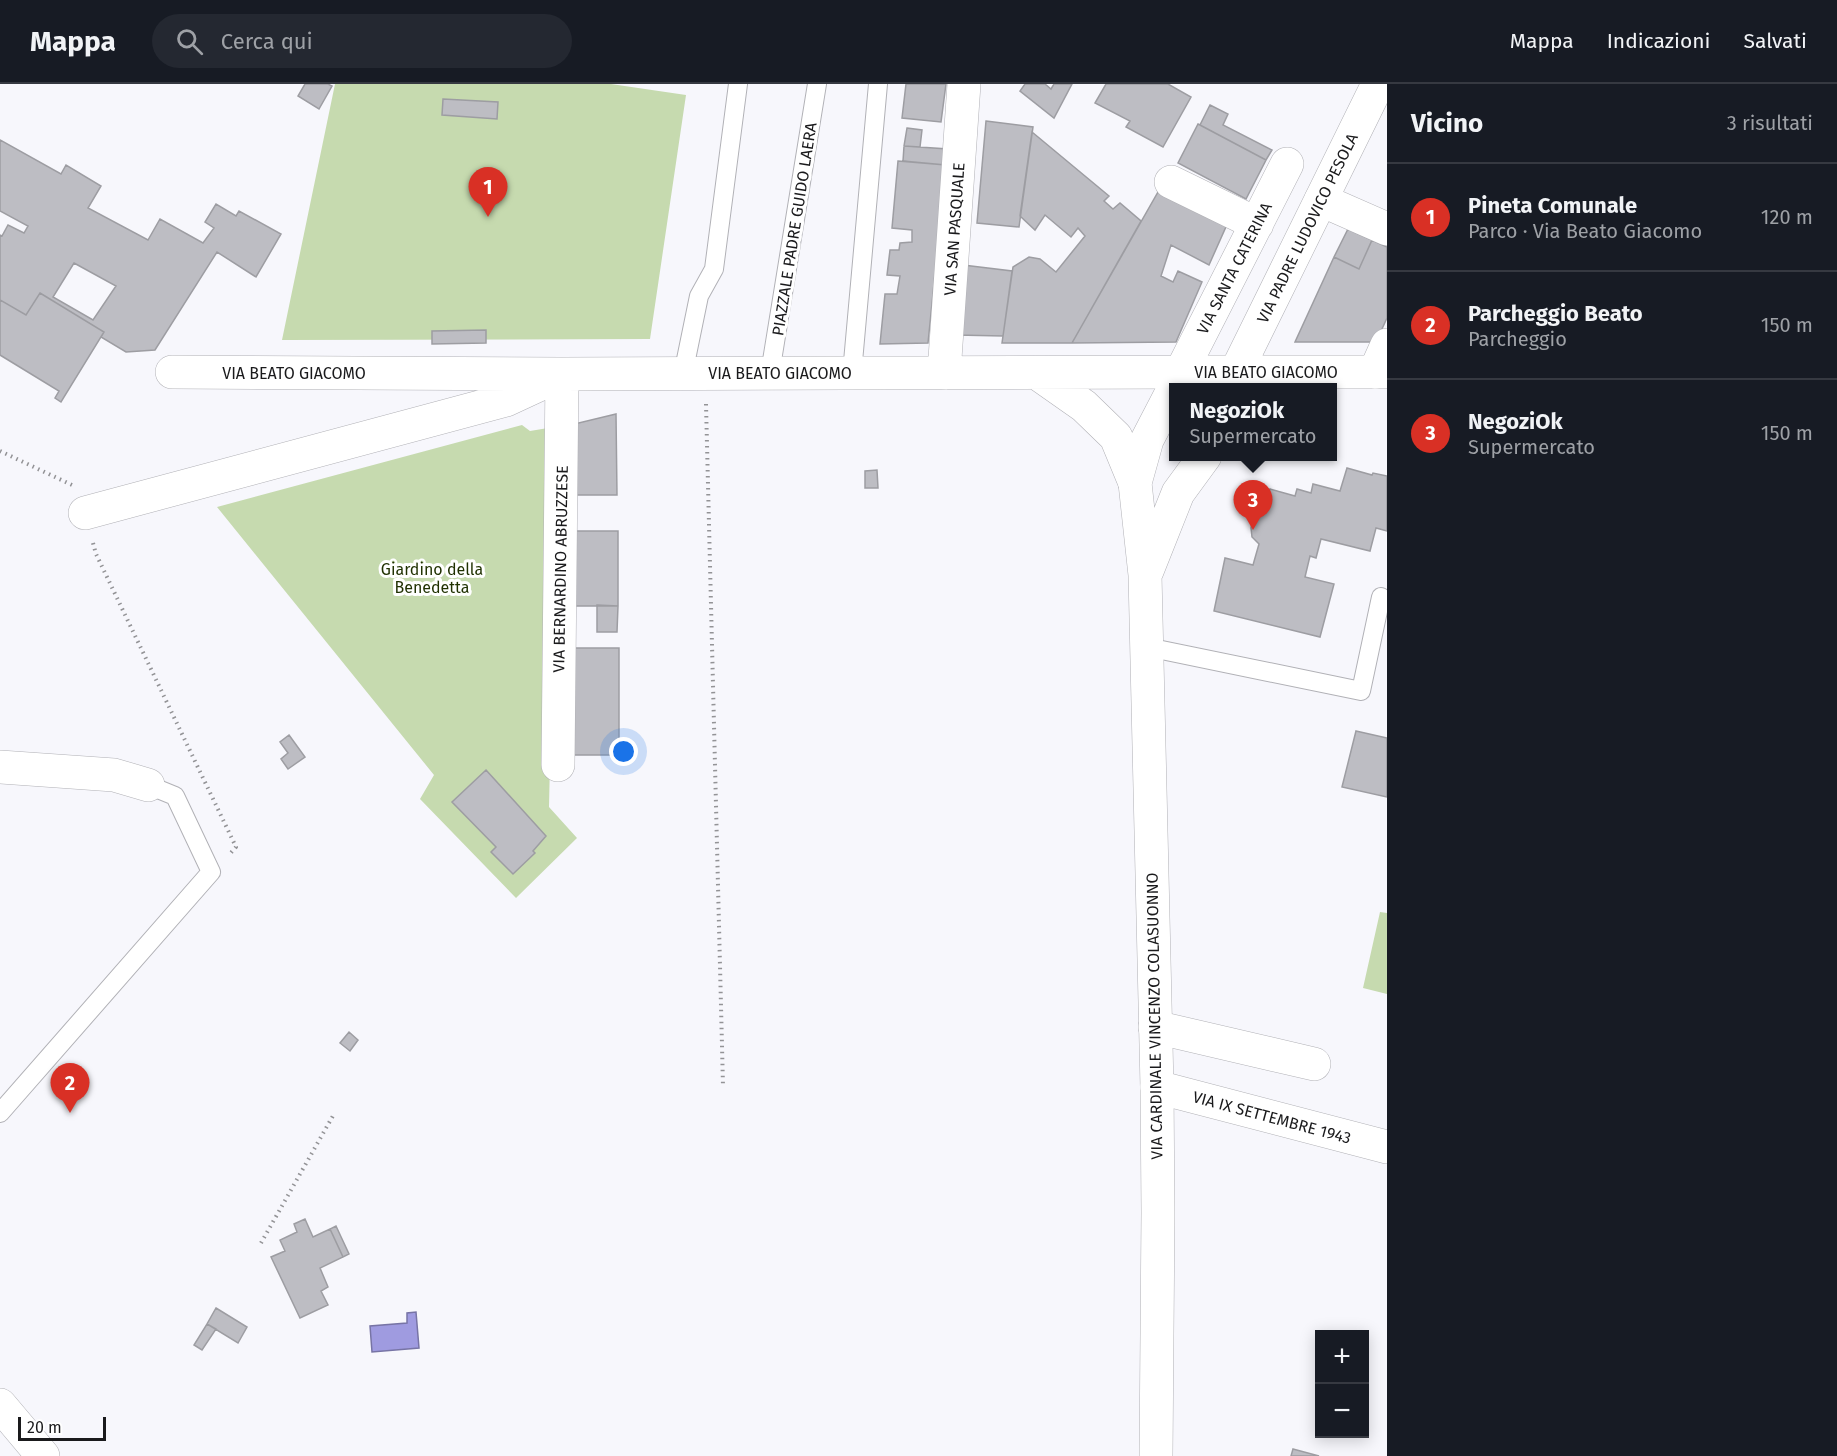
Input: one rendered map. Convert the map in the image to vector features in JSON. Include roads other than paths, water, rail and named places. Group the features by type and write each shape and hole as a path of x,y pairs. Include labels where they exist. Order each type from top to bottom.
{"street":[{"name":"VIA SAN PASQUALE","path":"944,373 964,84"},
{"name":"VIA PADRE LUDOVICO PESOLA","path":"1233,380 1377,84"},
{"name":"VIA SANTA CATERINA","path":"1176,382 1287,164"},
{"path":"1171,182 1257,224"},
{"path":"1321,200 1387,229"},
{"name":"VIA BEATO GIACOMO","path":"172,372 1037,373 1176,382 1304,379 1383,363"},
{"name":"VIA CARDINALE VINCENZO COLASUONNO","path":"1037,373 1084,406 1116,437 1135,483 1145,576 1157,1087 1156,1456"},
{"path":"81,500 506,400 562,374"},
{"name":"VIA BERNARDINO ABRUZZESE","path":"558,765 562,374"},
{"name":"VIA CARDINALE VINCENZO COLASUONNO","path":"1135,483 1147,440 1169,396"},
{"name":"VIA CARDINALE VINCENZO COLASUONNO","path":"1145,576 1178,493 1201,461"},
{"path":"0,767 114,775 148,785"},
{"path":"1155,1027 1314,1064"},
{"name":"VIA IX SETTEMBRE 1943","path":"1157,1087 1387,1147"},
{"path":"0,1405 43,1456"}],"lane":[{"path":"694,374 699,296 714,269 738,84"},
{"name":"PIAZZALE PADRE GUIDO LAERA","path":"770,373 817,84"},
{"path":"852,373 878,84"},
{"path":"1147,647 1361,691 1381,597"},
{"path":"0,1113 211,872 175,796 148,785"}],"place":[{"name":"Pineta Comunale","path":"488,217"},
{"name":"NegoziOk","path":"1253,530"},
{"name":"Parcheggio Beato","path":"70,1113"}],"park label":[{"name":"Giardino della Benedetta","path":"432,578"}]}
